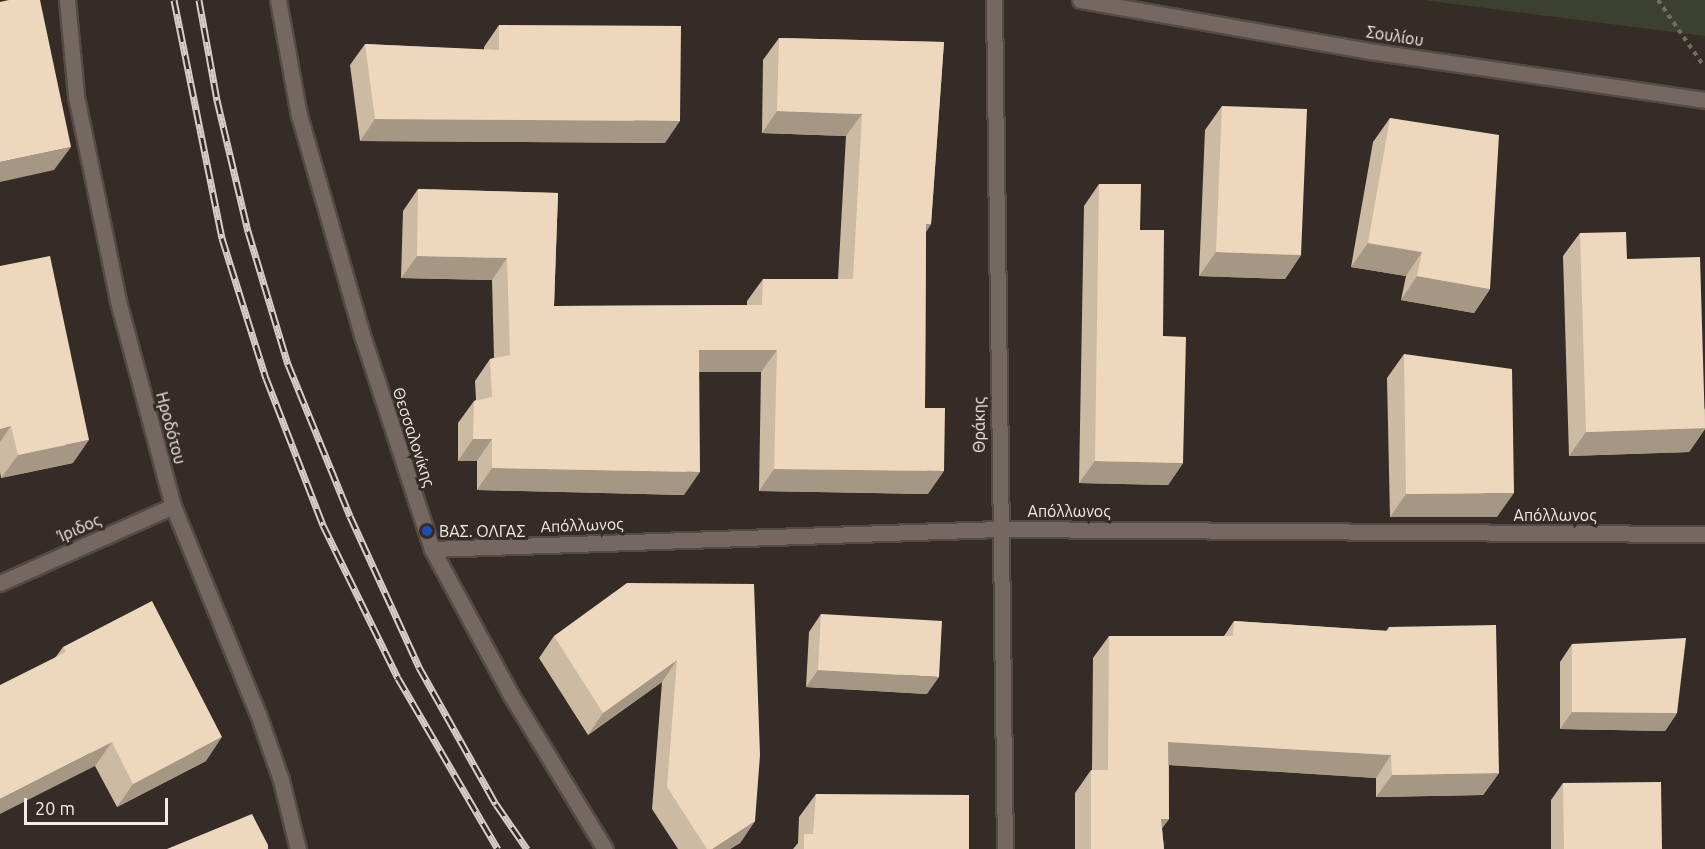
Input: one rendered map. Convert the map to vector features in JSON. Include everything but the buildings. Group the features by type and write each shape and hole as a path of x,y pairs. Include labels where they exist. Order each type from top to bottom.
{"street":[{"name":"Ηροδότου","path":"68,0 76,96 118,301 173,506 258,714 298,849"},
{"name":"Θεσσαλονίκης","path":"278,0 299,115 362,335 432,549 511,695 606,849"},
{"name":"Θράκης","path":"994,0 998,529 1005,849"},
{"name":"Σουλίου","path":"1080,0 1369,51 1705,100"},
{"name":"Ίριδος","path":"0,584 173,506"},
{"name":"Απόλλωνος","path":"432,549 998,529 1705,534"}],"path":[{"path":"1658,0 1705,68"}],"green space":[{"path":"1423,0 1705,0 1705,36"}],"railway":[{"path":"174,0 222,238 266,378 323,525 398,678 498,849"},
{"path":"199,0 217,100 248,231 288,364 350,516 419,667 496,804 527,849"}],"place":[{"name":"ΒΑΣ. ΟΛΓΑΣ","path":"427,531"}]}
